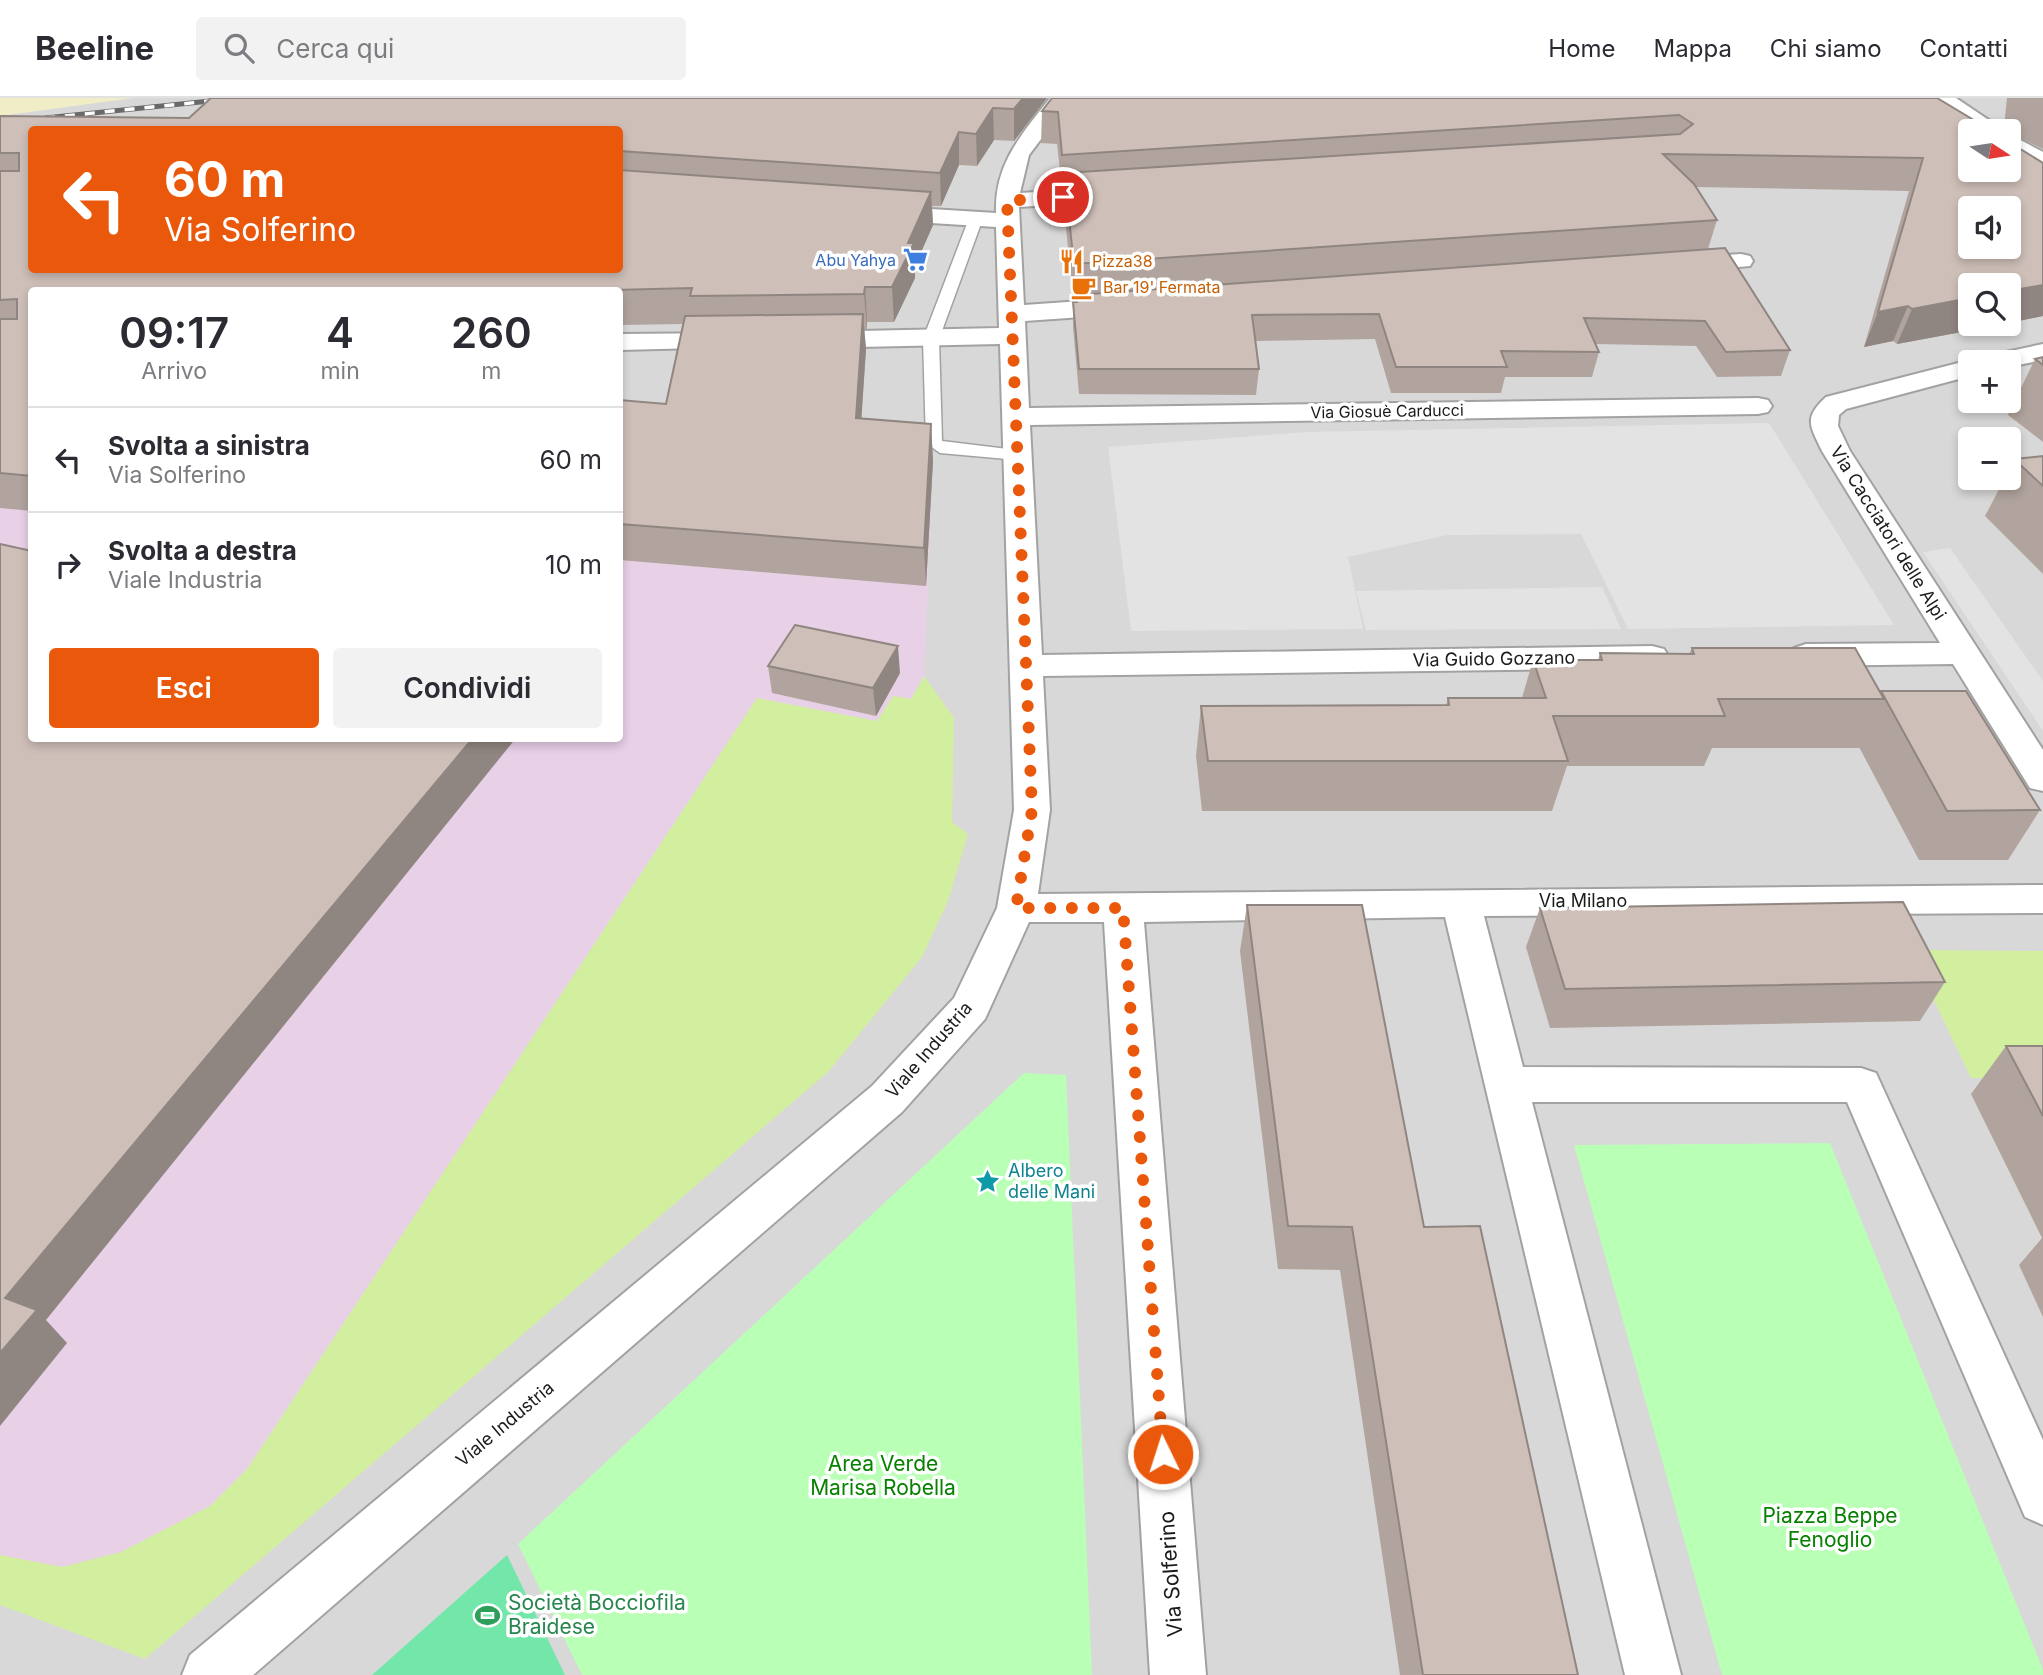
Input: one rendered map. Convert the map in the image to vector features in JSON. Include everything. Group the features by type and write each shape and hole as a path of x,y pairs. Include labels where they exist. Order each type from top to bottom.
{"street":[{"name":"Viale Industria","path":"210,1675 887,1099 970,1008 1016,908 1032,810 1012,325 997,214 1018,154 1061,98"},
{"path":"1941,98 1975,119"},
{"path":"2021,148 2043,162"},
{"path":"863,212 997,214 1145,192"},
{"path":"1658,267 1741,261"},
{"path":"784,341 931,339 1148,304"},
{"path":"623,342 757,341"},
{"path":"2021,357 2043,352"},
{"name":"Via Cacciatori delle Alpi","path":"1958,371 1836,403 1825,412 1824,426 1962,653 2043,779"},
{"name":"Via Giosuè Carducci","path":"1016,416 1758,406"},
{"path":"1780,655 1962,653"},
{"name":"Via Guido Gozzano","path":"1026,666 1682,657"},
{"name":"Via Milano","path":"1123,908 1461,902 2043,899"},
{"path":"1461,902 1504,1084 1653,1675"},
{"path":"1016,908 1123,908"},
{"name":"Via Solferino","path":"1123,908 1178,1675"},
{"path":"1504,1084 1861,1084 2043,1499"}],"lane":[{"path":"997,214 931,339 934,443 940,448 1018,455"}],"shaded area":[{"path":"0,98 2043,98 2043,1675 0,1675"},
{"path":"0,98 133,98 0,116"},
{"path":"0,352 28,352 28,742 623,742 623,436 933,461 924,676 954,718 952,822 968,834 948,901 922,957 829,1071 145,1659 0,1605"},
{"path":"1769,423 1894,625 1628,629 1581,534 1447,535 1348,557 1363,629 1131,631 1108,447 1308,432"},
{"path":"1950,548 2043,681 2043,731 1923,552"},
{"path":"1602,587 1621,629 1366,630 1356,591"}],"green space":[{"path":"924,676 954,718 952,822 968,834 948,901 922,957 829,1071 145,1659 0,1605 0,1555 62,1567 121,1552 210,1506 247,1469 757,698 877,721 893,696 911,699"},
{"path":"1910,950 2043,951 2043,1078 1971,1078"},
{"name":"Area Verde Marisa Robella","path":"1024,1073 1066,1075 1092,1675 582,1675 518,1544"},
{"name":"Piazza Beppe Fenoglio","path":"1830,1143 2043,1675 1722,1675 1574,1145"},
{"name":"Società Bocciofila Braidese","path":"507,1555 565,1675 372,1675"}],"building":[{"path":"211,98 1023,98 1014,109 993,108 976,134 959,132 940,173 623,151 623,126 28,126 28,273 623,273 623,170 931,192 908,243 914,243 892,287 865,287 864,294 690,296 692,288 623,290 623,287 28,287 28,476 0,473 0,319 17,319 17,299 0,300 0,171 19,171 19,153 0,153 0,116 189,118"},
{"path":"1052,98 1937,98 1972,119 1958,119 1958,182 2021,182 2021,149 2043,163 2043,285 2021,289 2021,273 1958,273 1958,300 1878,312 1923,158 1663,154 1694,184 1717,220 1074,264 1064,173 1680,134 1693,124 1679,115 1062,155 1058,112 1042,111"},
{"path":"1725,248 1790,350 1726,352 1705,321 1584,318 1599,352 1501,351 1507,367 1396,367 1379,314 1252,315 1259,369 1079,369 1073,302 1077,302 1076,295"},
{"path":"863,314 856,418 931,424 924,548 623,524 623,400 666,404 685,316"},
{"path":"2043,357 2043,365 2035,359"},
{"path":"2043,456 2043,486 2021,466 2021,458"},
{"path":"0,544 28,550 28,742 470,742 5,1298 37,1310 0,1353"},
{"path":"795,625 898,646 873,688 768,666"},
{"path":"1692,648 1855,648 1884,699 1718,699 1725,716 1553,716 1568,761 1208,761 1201,706 1449,705 1448,698 1546,698 1533,660 1602,660 1600,653 1694,654"},
{"path":"1881,691 1966,691 2040,810 1947,811"},
{"path":"1903,902 1945,982 1565,989 1540,908"},
{"path":"1247,905 1362,905 1424,1227 1480,1226 1578,1675 1423,1675 1352,1227 1288,1226"},
{"path":"2006,1046 2043,1046 2043,1116"}],"railway":[{"path":"45,118 239,98"}],"place":[{"name":"Abu Yahya","path":"916,260"},
{"name":"Pizza38","path":"1072,261"},
{"name":"Bar 19' Fermata","path":"1083,287"},
{"name":"Albero delle Mani","path":"988,1181"},
{"name":"Società Bocciofila Braidese","path":"488,1615"}],"route":[{"path":"1063,197 1007,201 1032,810 1027,856 1016,908 1123,908 1163,1454"}]}
